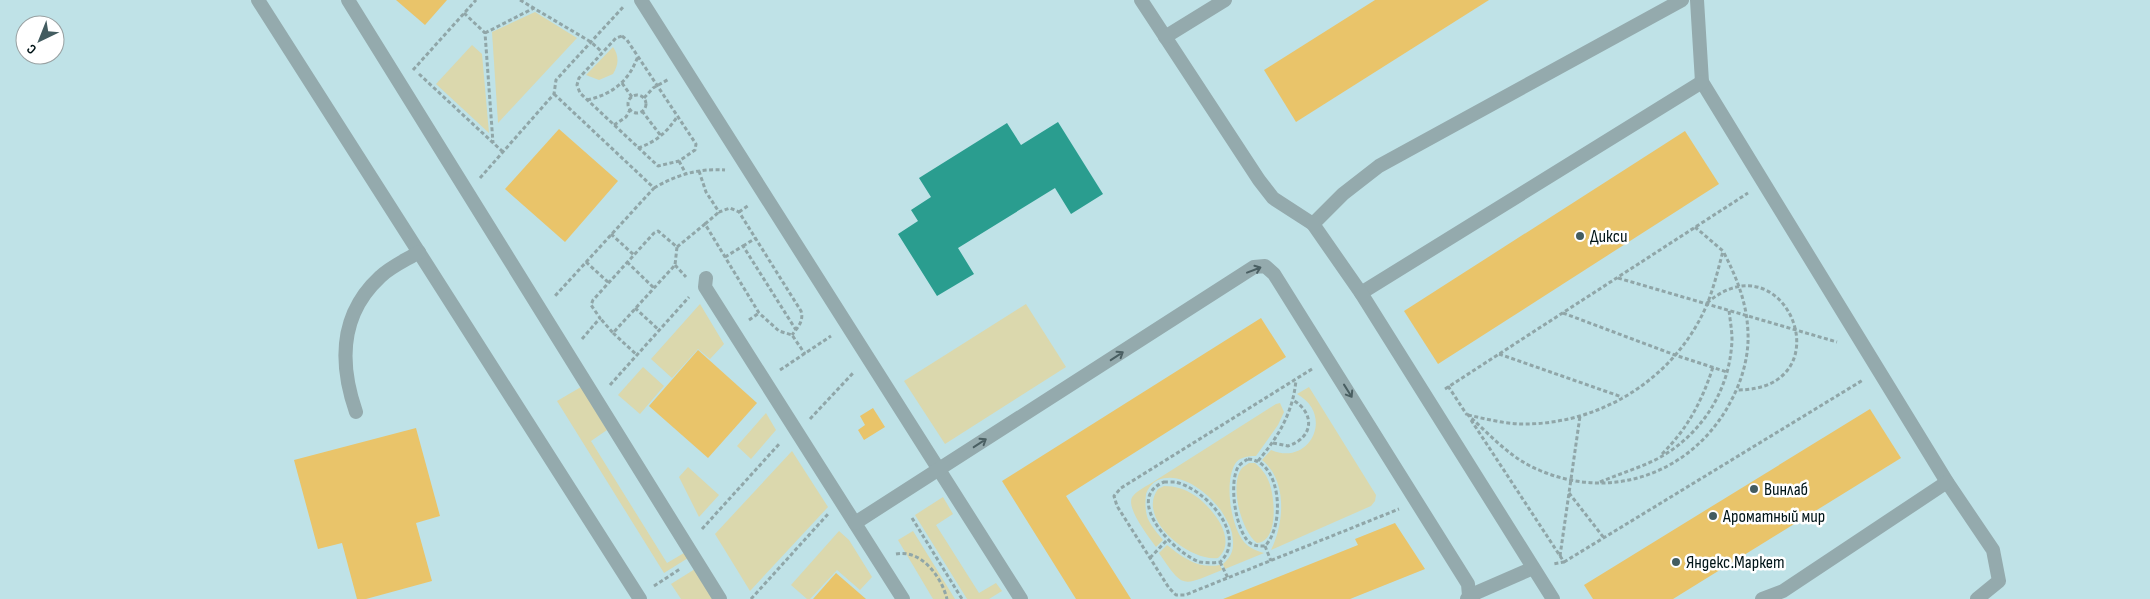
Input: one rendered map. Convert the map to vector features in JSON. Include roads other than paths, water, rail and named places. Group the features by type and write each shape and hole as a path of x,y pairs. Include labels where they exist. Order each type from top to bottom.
{"lane":[{"path":"258,0 640,598"},
{"path":"348,0 720,599"},
{"path":"635,0 1021,599"},
{"path":"1141,0 1259,180 1273,198 1313,224 1361,293 1553,599"},
{"path":"1165,37 1225,0"},
{"path":"1313,224 1343,194 1379,166 1682,0"},
{"path":"1697,0 1702,82 1947,482 1993,550 1999,581 1977,599"},
{"path":"1361,293 1702,82"},
{"path":"356,412 347,387 345,355 348,325 363,296 380,276 419,252"},
{"path":"855,523 1254,267 1265,266 1274,274 1468,584 1468,597 1533,568"},
{"path":"706,278 705,287 904,599"},
{"path":"1762,599 1783,591 1947,482"}],"place":[{"name":"Дикси","path":"1580,236"},
{"name":"Винлаб","path":"1754,489"},
{"name":"Ароматный мир","path":"1713,516"},
{"name":"Яндекс.Маркет","path":"1676,562"}]}
